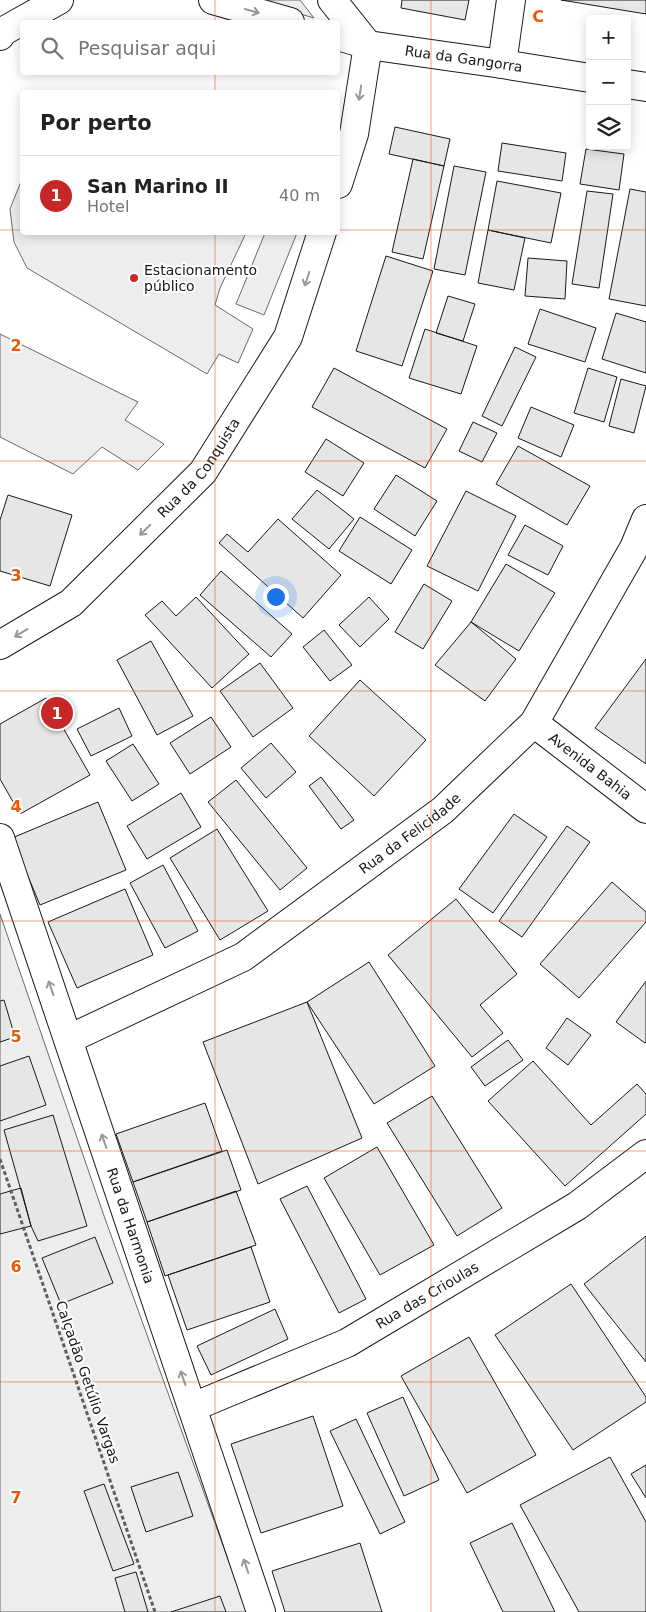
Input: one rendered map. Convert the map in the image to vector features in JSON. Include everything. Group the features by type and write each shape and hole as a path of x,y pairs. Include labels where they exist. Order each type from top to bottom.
{"street":[{"path":"23,20 59,0"},
{"path":"213,0 283,20"},
{"path":"332,0 368,45 354,134 340,178"},
{"path":"502,64 511,0"},
{"path":"0,36 2,32 20,22"},
{"name":"Rua da Gangorra","path":"340,37 368,45 586,77"},
{"path":"631,85 646,87"},
{"name":"Rua da Conquista","path":"0,645 71,603 203,472 288,337 321,235"},
{"name":"Rua da Felicidade","path":"69,1039 243,957 443,810 534,724 634,548 646,519"},
{"name":"Avenida Bahia","path":"534,724 646,809"},
{"name":"Rua da Harmonia","path":"0,838 261,1612"},
{"name":"Rua das Crioulas","path":"193,1407 347,1344 577,1206 646,1154"}],"path":[{"name":"Calçadão Getúlio Vargas","path":"0,1160 155,1612"}],"shaded area":[{"path":"252,0 300,0 314,18"},
{"name":"Estacionamento público","path":"20,184 20,235 245,235 220,288 215,305 253,329 238,363 219,354 207,374 27,268 14,242 10,209"},
{"path":"264,235 296,235 264,315 236,304"},
{"path":"0,334 138,402 125,420 164,444 138,470 102,447 73,474 0,437"},
{"path":"0,914 103,1213 247,1612 0,1612"}],"building":[{"path":"402,0 469,0 465,20 401,8"},
{"path":"561,0 646,0 646,14"},
{"path":"395,127 450,139 444,166 389,154"},
{"path":"502,143 566,153 562,181 498,171"},
{"path":"586,149 624,154 619,190 580,184"},
{"path":"413,159 444,166 423,259 392,252"},
{"path":"454,166 486,172 465,275 434,269"},
{"path":"497,181 561,193 551,243 488,230"},
{"path":"630,189 646,192 646,306 609,299"},
{"path":"587,191 613,194 599,288 572,284"},
{"path":"488,230 525,238 514,290 478,283"},
{"path":"386,256 433,271 402,366 356,351"},
{"path":"528,258 567,261 565,299 525,296"},
{"path":"448,296 475,304 463,341 436,333"},
{"path":"540,309 596,328 585,362 528,344"},
{"path":"616,313 646,322 646,373 602,359"},
{"path":"425,329 477,346 461,394 409,378"},
{"path":"515,347 536,357 502,426 482,416"},
{"path":"334,368 447,429 425,468 312,407"},
{"path":"588,368 617,377 604,422 574,413"},
{"path":"621,379 646,386 634,433 609,426"},
{"path":"531,407 574,425 561,457 518,438"},
{"path":"473,422 497,433 482,462 459,451"},
{"path":"326,439 364,463 343,496 305,472"},
{"path":"518,446 590,486 567,525 496,484"},
{"path":"396,475 437,501 415,536 374,509"},
{"path":"317,490 354,519 329,549 292,519"},
{"path":"466,491 516,516 478,591 427,566"},
{"path":"8,495 72,515 50,586 0,571 0,520"},
{"path":"360,517 412,550 391,584 339,551"},
{"path":"278,519 341,575 303,618 219,543 227,534 248,552"},
{"path":"525,525 563,546 548,575 508,555"},
{"path":"506,564 555,593 519,651 471,622"},
{"path":"221,571 292,634 271,657 200,595"},
{"path":"424,584 452,601 423,649 395,632"},
{"path":"196,597 249,654 212,688 145,615 162,601 176,616"},
{"path":"369,597 389,619 360,647 339,625"},
{"path":"471,622 516,659 485,701 435,665"},
{"path":"324,630 352,665 330,681 303,647"},
{"path":"151,641 193,716 157,735 117,660"},
{"path":"646,659 646,764 595,728"},
{"path":"260,663 293,708 253,737 220,691"},
{"path":"360,680 426,740 374,796 309,736"},
{"path":"46,698 90,775 20,814 0,779 0,724"},
{"path":"119,708 132,736 91,756 77,729"},
{"path":"211,717 231,747 190,774 170,743"},
{"path":"271,743 296,772 266,798 241,768"},
{"path":"133,744 159,784 132,801 106,761"},
{"path":"321,777 354,820 341,829 309,786"},
{"path":"236,780 307,868 280,890 208,802"},
{"path":"181,793 201,827 147,859 127,826"},
{"path":"98,802 126,870 40,905 12,838"},
{"path":"514,814 547,837 493,913 459,889"},
{"path":"567,826 590,842 522,937 499,921"},
{"path":"217,829 268,911 220,940 170,858"},
{"path":"163,865 198,931 165,948 130,883"},
{"path":"612,882 646,912 646,922 579,998 540,964"},
{"path":"125,889 153,955 77,988 48,922"},
{"path":"456,899 517,974 480,1005 503,1033 472,1057 388,955"},
{"path":"369,962 435,1066 374,1104 307,1002"},
{"path":"646,981 646,1042 645,1043 616,1022"},
{"path":"4,1000 15,1037 0,1042 0,1001"},
{"path":"307,1002 362,1138 258,1184 203,1042"},
{"path":"567,1018 591,1035 568,1065 546,1048"},
{"path":"508,1040 523,1060 485,1086 471,1067"},
{"path":"29,1056 46,1105 0,1121 0,1066"},
{"path":"533,1061 591,1125 637,1084 646,1094 646,1114 565,1186 488,1101"},
{"path":"432,1096 502,1208 457,1236 387,1123"},
{"path":"205,1103 222,1151 133,1182 116,1134"},
{"path":"53,1115 87,1226 38,1241 31,1226 4,1130"},
{"path":"377,1147 434,1245 380,1275 324,1178"},
{"path":"227,1150 241,1190 147,1222 133,1182"},
{"path":"307,1186 366,1299 339,1313 280,1199"},
{"path":"21,1188 31,1226 0,1234 0,1194"},
{"path":"236,1191 256,1245 165,1276 147,1222"},
{"path":"646,1236 646,1362 584,1284"},
{"path":"95,1237 113,1283 61,1304 42,1258"},
{"path":"251,1247 270,1302 187,1330 168,1275"},
{"path":"571,1284 646,1397 646,1402 573,1450 495,1335"},
{"path":"275,1309 288,1339 211,1375 197,1346"},
{"path":"469,1337 536,1455 467,1493 401,1376"},
{"path":"403,1397 439,1480 404,1496 367,1413"},
{"path":"313,1416 343,1506 261,1533 231,1444"},
{"path":"356,1419 405,1522 380,1534 330,1431"},
{"path":"610,1457 646,1522 646,1612 579,1612 520,1505"},
{"path":"646,1465 646,1498 631,1474"},
{"path":"178,1472 193,1516 146,1532 131,1487"},
{"path":"104,1484 134,1564 113,1571 84,1491"},
{"path":"512,1523 555,1612 503,1612 470,1543"},
{"path":"360,1543 382,1612 285,1612 272,1571"},
{"path":"136,1572 148,1612 125,1612 115,1578"},
{"path":"220,1596 226,1612 171,1612"}],"place":[{"name":"Estacionamento público","path":"134,278"},
{"name":"San Marino II","path":"57,713"}]}
